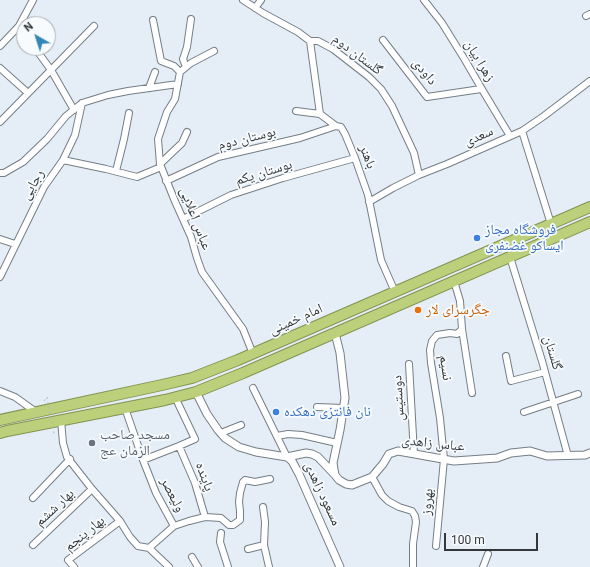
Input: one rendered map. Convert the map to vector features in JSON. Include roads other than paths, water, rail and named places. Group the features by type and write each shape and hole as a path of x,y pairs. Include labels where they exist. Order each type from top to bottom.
{"highway":[{"name":"امام خمینی","path":"0,420 162,386 192,378 253,354 590,207"},
{"name":"امام خمینی","path":"0,433 196,392 590,222"},
{"path":"451,268 454,281"}],"street":[{"path":"24,16 33,0"},
{"name":"گلستان دوم","path":"243,0 262,13 298,32 310,41 318,41 333,50 369,77 392,106 414,153 419,176"},
{"path":"255,8 261,0"},
{"name":"زهرا بیان","path":"424,0 442,23 510,136"},
{"path":"186,67 184,60 191,19"},
{"path":"153,20 161,61 174,66 180,72 191,63 214,51"},
{"path":"0,122 94,26"},
{"path":"0,46 16,29"},
{"name":"داودی","path":"384,40 427,97 482,89"},
{"path":"296,111 320,114 310,41"},
{"path":"41,56 51,70 74,110"},
{"path":"0,68 28,93"},
{"path":"149,88 155,72"},
{"name":"عباس اعلایی","path":"180,72 175,99 167,112 158,139 161,165 166,181 191,237 202,272 243,329 253,354"},
{"name":"سعدی","path":"369,202 393,188 522,131 590,81"},
{"path":"0,173 4,173 23,162 48,139 66,116 82,103 128,91 178,84"},
{"name":"رجایی","path":"0,277 44,187 63,160 75,135 82,103"},
{"path":"116,172 129,113"},
{"name":"باهنر","path":"320,114 336,126 341,127 355,158 368,195 381,260 395,292"},
{"name":"بوستان دوم","path":"166,181 218,157 300,138 336,126"},
{"path":"522,131 551,224"},
{"path":"63,160 137,177 161,165 182,143 187,132"},
{"name":"بوستان یکم","path":"183,219 232,195 283,178 355,158"},
{"path":"0,239 15,244"},
{"name":"گلستان","path":"510,257 554,402 568,456"},
{"path":"454,281 460,300 462,329 472,393"},
{"name":"نسیم","path":"444,459 440,418 430,363 430,350 432,341 437,335 450,333 457,334 462,329"},
{"path":"335,333 340,353 345,398 333,463 335,475"},
{"path":"506,356 512,381 545,372"},
{"name":"دوستیس","path":"409,364 414,454"},
{"path":"253,388 287,457 306,453 312,454 318,457 335,475"},
{"path":"0,391 15,398 36,412"},
{"name":"مسعود زاهدی","path":"196,392 207,414 225,438 239,447 256,452 287,457 292,462 299,474 340,567"},
{"path":"524,412 578,394"},
{"path":"143,460 195,439 175,397"},
{"path":"318,407 343,408"},
{"name":"ولیعصر","path":"125,408 156,493 174,526"},
{"path":"61,420 63,443 68,457 92,489 120,521 130,537 138,546 148,548 169,567"},
{"path":"221,433 241,424"},
{"path":"277,436 288,434 302,435 337,443"},
{"name":"پاینده","path":"179,446 195,483 205,517"},
{"name":"عباس زاهدی","path":"335,475 339,480 346,484 352,485 372,477 389,454 398,451 454,461 497,458 512,453 530,451 547,456 584,455 590,453"},
{"path":"33,498 70,459"},
{"name":"بهروز","path":"436,546 444,459"},
{"path":"372,477 388,501 399,507 412,511 415,516 416,522 413,544 413,567"},
{"path":"148,548 174,526 189,520 205,517 221,518 229,525 233,525 240,520 239,502 243,482 245,480 255,482 270,479"},
{"name":"بهار ششم","path":"33,545 92,489"},
{"path":"263,507 265,522 264,546 269,567"},
{"name":"بهار پنجم","path":"74,567 68,560 120,521"},
{"path":"221,533 220,542 228,567"},
{"path":"248,549 264,546"},
{"path":"483,567 488,554"},
{"path":"192,557 198,567"}],"place":[{"name":"فروشگاه مجاز ایساکو غضنفری","path":"477,238"},
{"name":"جگرسرای لار","path":"418,310"},
{"name":"نان فانتزی دهکده","path":"276,412"},
{"name":"مسجد صاحب الزمان عج","path":"92,443"}]}
